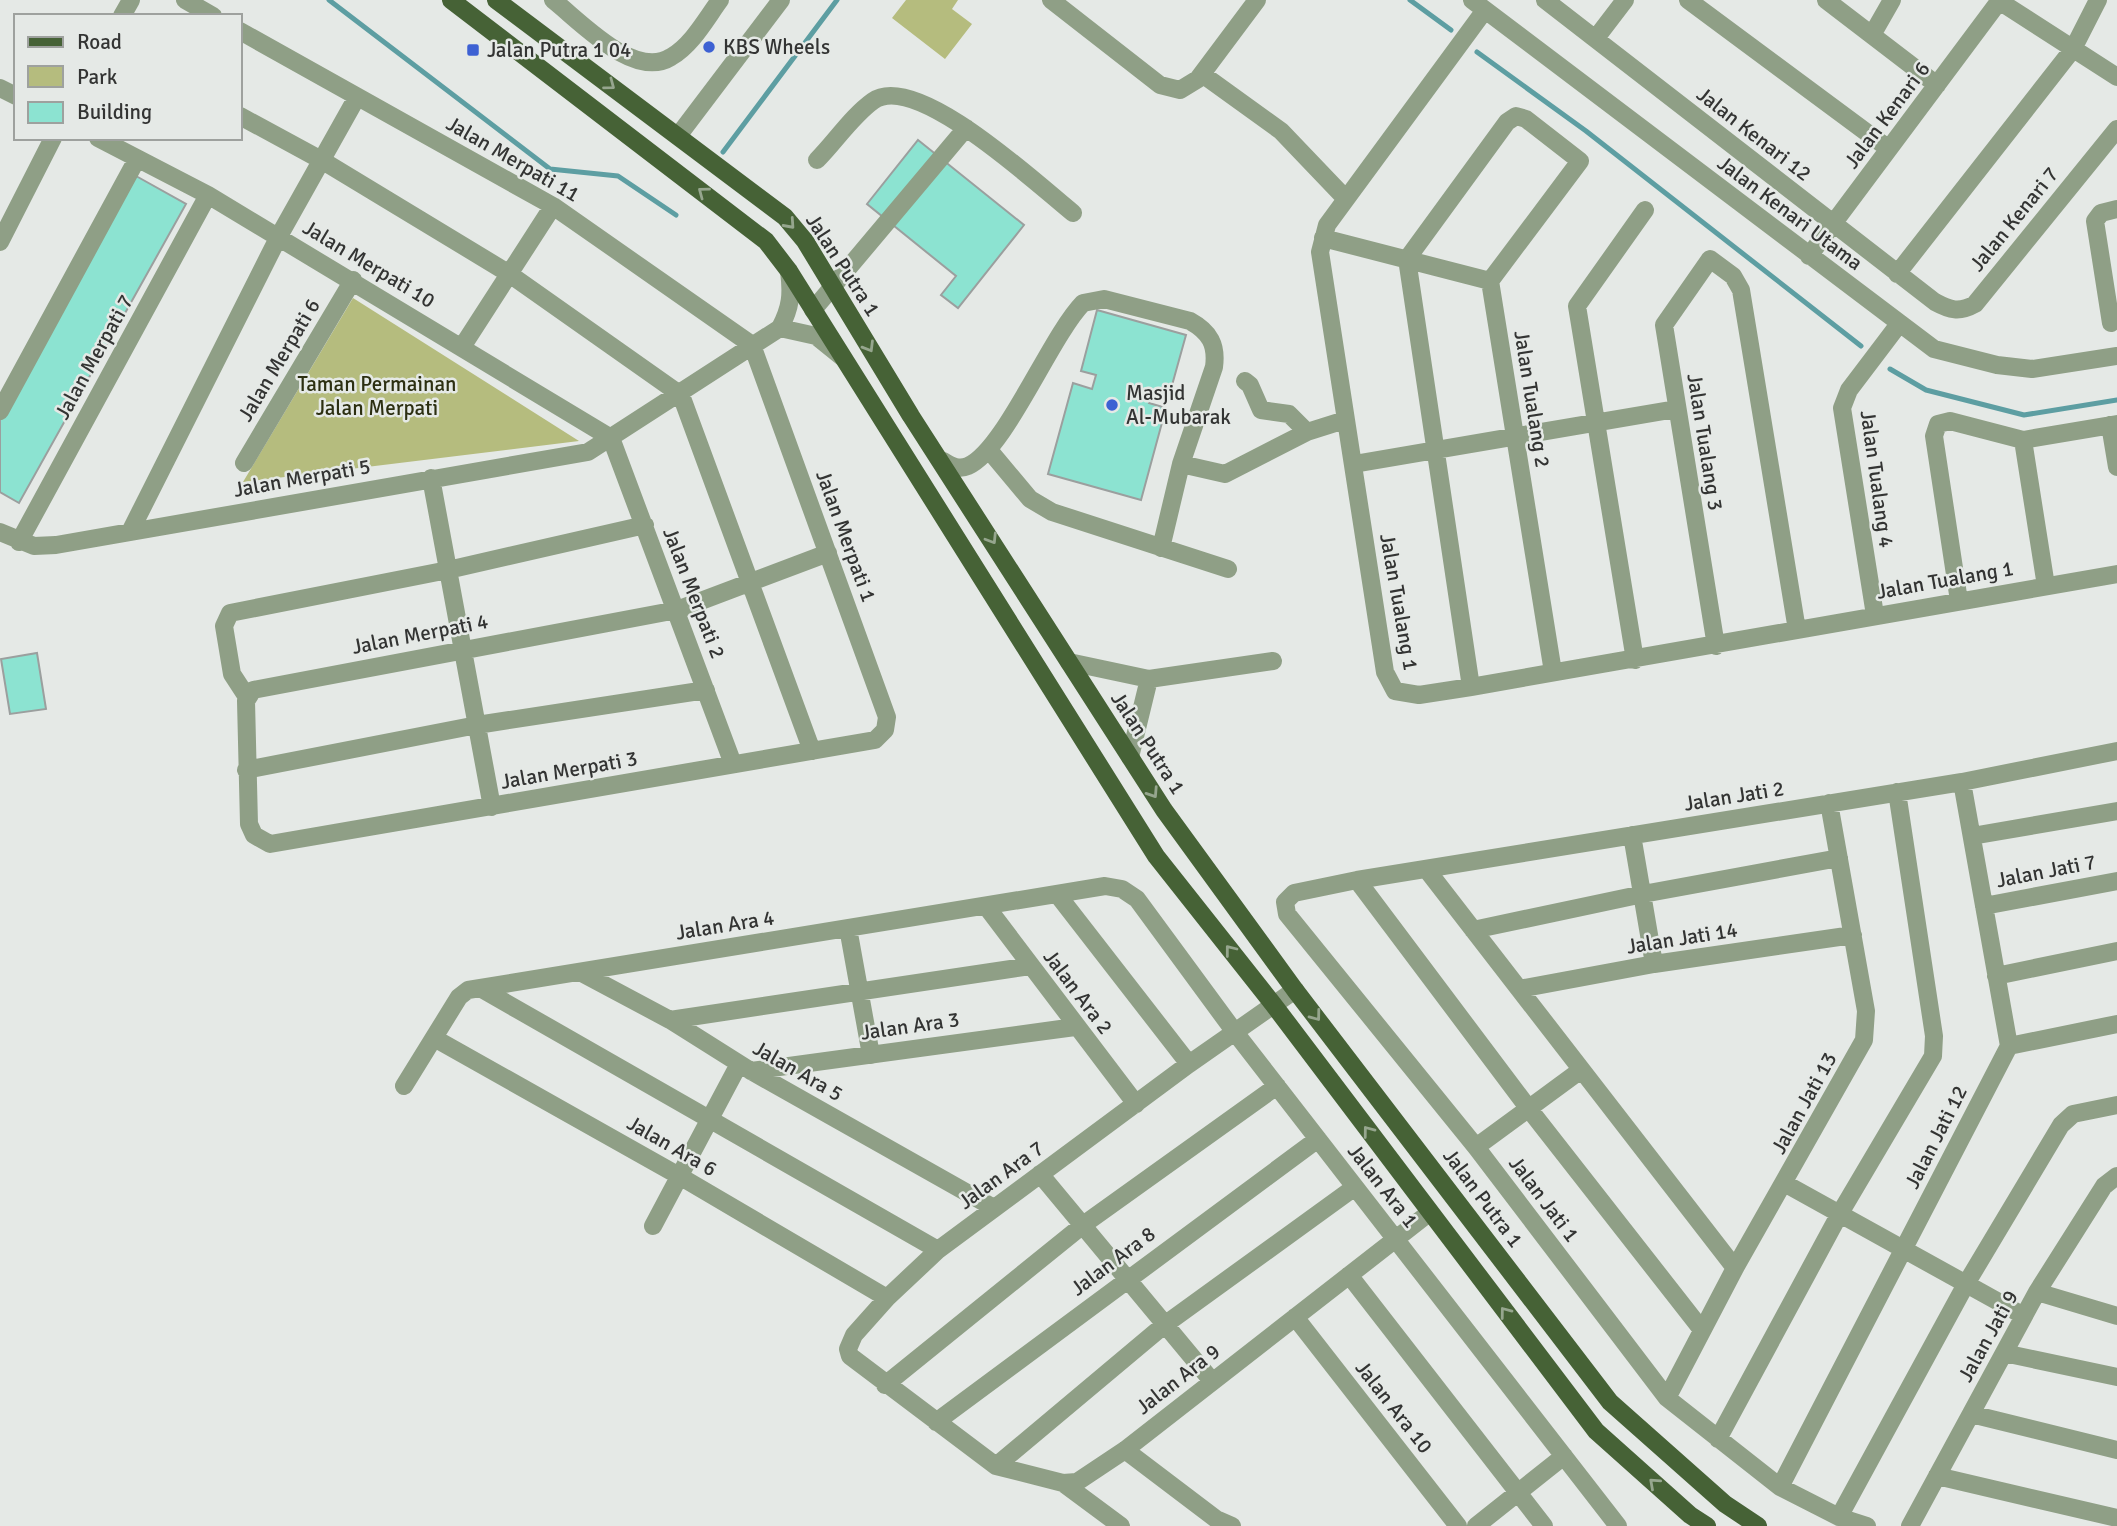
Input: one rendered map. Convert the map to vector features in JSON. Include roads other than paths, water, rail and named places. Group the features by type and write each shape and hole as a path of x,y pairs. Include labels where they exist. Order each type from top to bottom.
{"main road":[{"path":"451,0 766,241 789,271 1156,856 1273,1004 1595,1431 1690,1516 1707,1526"},
{"name":"Jalan Putra 1","path":"496,0 785,217 804,241 1164,810 1295,990 1610,1402 1725,1504 1758,1526"}],"street":[{"path":"185,0 210,14"},
{"path":"553,0 628,59 650,65 670,58 685,46 720,0"},
{"path":"678,136 781,0"},
{"path":"1051,0 1160,85 1180,90 1190,86 1202,74 1257,0"},
{"name":"Jalan Kenari 12","path":"1545,0 1934,302"},
{"path":"1596,38 1625,0"},
{"path":"1688,0 1889,149"},
{"path":"1826,0 1937,85"},
{"path":"1872,35 1892,0"},
{"path":"1897,274 2073,49 2098,0"},
{"path":"2000,1 2117,77"},
{"name":"Jalan Kenari 6","path":"1810,256 2000,1"},
{"name":"Jalan Tualang 1","path":"1479,5 1327,225 1320,252 1389,683 1395,691 1405,695 1471,687 2117,574"},
{"name":"Jalan Kenari Utama","path":"1479,5 1934,349 1997,365 2032,369 2117,356"},
{"name":"Jalan Merpati 11","path":"242,32 553,206 752,345"},
{"path":"1202,74 1281,131 1346,199"},
{"path":"817,160 874,100 889,96 922,102 966,128 1073,213"},
{"path":"130,532 279,236 357,97"},
{"path":"242,117 323,161 508,273 681,395 812,751"},
{"path":"1323,238 1407,259 1490,281 1580,161 1526,119 1511,118 1407,259 1471,687"},
{"path":"813,310 834,289 966,128"},
{"name":"Jalan Kenari 7","path":"1934,302 1950,310 1963,311 1975,304 2117,129"},
{"path":"0,242 52,140"},
{"name":"Jalan Merpati 10","path":"102,140 208,195 279,236 611,438"},
{"path":"0,411 137,159"},
{"name":"Jalan Merpati 7","path":"19,542 208,195"},
{"path":"462,347 553,206"},
{"path":"2111,323 2095,221 2101,213 2117,209"},
{"path":"1635,660 1577,306 1645,210"},
{"name":"Jalan Tualang 3","path":"1716,646 1664,321 1710,259 1733,276 1741,290 1797,630"},
{"path":"789,271 791,302 780,328 816,336 844,358"},
{"name":"Jalan Merpati 6","path":"244,463 353,280"},
{"name":"Jalan Tualang 2","path":"1490,281 1553,671"},
{"path":"943,461 953,467 965,467 989,450 1083,303 1104,299 1190,321 1203,328 1212,339 1216,353 1214,367 1181,464 1161,548"},
{"name":"Jalan Tualang 4","path":"1875,615 1842,408 1849,390 1899,324"},
{"name":"Jalan Merpati 5","path":"0,532 34,546 55,545 588,452 681,395 780,328"},
{"name":"Jalan Merpati 1","path":"752,345 887,717 885,730 875,740"},
{"path":"1245,381 1250,385 1261,410 1289,414 1307,432"},
{"path":"1354,464 1676,409"},
{"path":"1181,464 1225,474 1307,432 1345,420"},
{"path":"1959,601 1934,430 1944,421 2023,440 2113,425 2117,467"},
{"name":"Jalan Merpati 2","path":"611,438 733,764"},
{"path":"2023,440 2046,586"},
{"path":"989,450 1030,499 1052,512 1228,569"},
{"path":"431,478 492,807"},
{"path":"645,525 448,570 230,612 224,621 232,674 247,696 246,770 477,725 706,690"},
{"name":"Jalan Merpati 4","path":"247,696 257,688 677,610 828,553"},
{"path":"1069,662 1149,679 1273,661"},
{"path":"1130,757 1149,679"},
{"name":"Jalan Merpati 3","path":"246,770 249,824 254,835 270,844 875,740"},
{"name":"Jalan Jati 2","path":"1357,880 1962,782 2117,751"},
{"path":"1962,782 2008,1046 2117,1024"},
{"path":"1718,1438 1839,1215 1928,1066 1935,1046 1897,792"},
{"name":"Jalan Jati 13","path":"1667,1398 1735,1268 1864,1040 1866,1012 1829,803"},
{"path":"1972,836 2117,811"},
{"path":"1632,835 1654,964"},
{"path":"1473,930 1643,894 1839,858"},
{"path":"1427,870 1735,1268"},
{"path":"1357,880 1529,1109 1702,1330"},
{"name":"Jalan Jati 1","path":"1357,880 1294,893 1285,901 1284,908 1476,1147 1667,1398 1780,1487 1839,1517 1867,1526"},
{"name":"Jalan Jati 7","path":"1984,906 2117,881"},
{"name":"Jalan Ara 4","path":"404,1086 461,994 480,988 1105,886"},
{"name":"Jalan Ara 1","path":"1105,886 1122,889 1138,899 1234,1031 1618,1526"},
{"path":"1057,894 1189,1064"},
{"name":"Jalan Ara 2","path":"986,906 1075,1027 1136,1104"},
{"path":"848,928 871,1055"},
{"name":"Jalan Jati 14","path":"1519,989 1654,964 1853,935"},
{"path":"1996,976 2117,951"},
{"path":"670,1020 1030,966"},
{"name":"Jalan Ara 5","path":"580,972 670,1020 745,1068 994,1208"},
{"path":"480,988 938,1250"},
{"name":"Jalan Ara 7","path":"936,1422 855,1362 848,1349 854,1335 887,1298 938,1250 1234,1031 1295,990"},
{"name":"Jalan Ara 3","path":"745,1068 871,1055 1075,1027"},
{"name":"Jalan Ara 6","path":"434,1038 681,1177 887,1298"},
{"name":"Jalan Jati 12","path":"1780,1487 2008,1046"},
{"path":"653,1226 709,1120 745,1068"},
{"path":"1476,1147 1581,1070"},
{"path":"885,1385 1083,1226 1277,1086"},
{"path":"1839,1517 1966,1284 2067,1119 2081,1111 2117,1105"},
{"name":"Jalan Ara 8","path":"936,1422 1318,1139"},
{"path":"1040,1174 1163,1326 1212,1381"},
{"name":"Jalan Jati 9","path":"1910,1526 2037,1292 2104,1186 2117,1176"},
{"path":"1784,1183 2024,1316"},
{"path":"996,1466 1163,1326 1355,1187"},
{"name":"Jalan Ara 9","path":"1063,1483 1077,1482 1089,1476 1125,1450 1429,1213"},
{"path":"1349,1275 1544,1526"},
{"path":"2037,1292 2117,1316"},
{"name":"Jalan Ara 10","path":"1295,1317 1458,1526"},
{"path":"2004,1353 2117,1377"},
{"path":"1971,1414 2117,1450"},
{"path":"936,1422 996,1466 1063,1483 1121,1526"},
{"path":"1125,1450 1216,1519 1232,1526"},
{"path":"1476,1526 1564,1456"},
{"path":"1937,1476 2117,1518"}],"waterway":[{"path":"329,0 550,169 618,176 676,215"},
{"path":"723,152 837,0"},
{"path":"1410,0 1451,30"},
{"path":"1477,52 1586,131 1861,346"},
{"path":"1890,369 1926,390 2024,415 2117,400"}],"place":[{"name":"KBS Wheels","path":"709,47"},
{"name":"Jalan Putra 1 04","path":"473,50"},
{"name":"Masjid Al-Mubarak","path":"1112,405"}],"park label":[{"name":"Taman Permainan Jalan Merpati","path":"377,396"}]}
